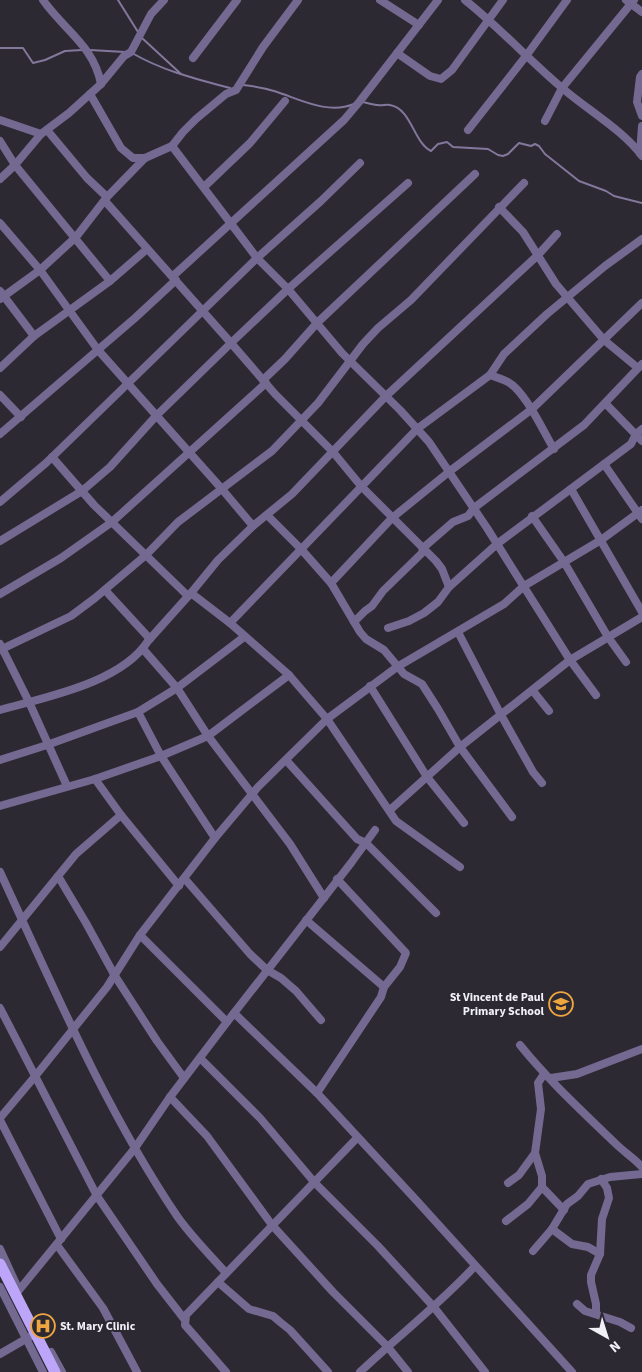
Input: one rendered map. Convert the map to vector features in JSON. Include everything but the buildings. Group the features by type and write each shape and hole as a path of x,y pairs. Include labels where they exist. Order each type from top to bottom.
{"main road":[{"path":"0,1264 17,1292 31,1337 55,1372"}],"street":[{"path":"43,0 59,21 88,50 98,70 101,84"},
{"path":"0,179 44,132 101,84 124,56 130,52 151,14 164,0"},
{"path":"193,58 237,0"},
{"path":"90,94 121,148 133,158 144,158 172,146 196,120 226,94 236,90 263,47 298,0"},
{"path":"380,0 419,25"},
{"path":"0,434 98,350 230,223 344,120 438,0"},
{"path":"465,0 489,18 526,56 562,88 624,137 641,155"},
{"path":"397,53 430,76 441,79 452,70 503,0"},
{"path":"468,130 526,56 566,0"},
{"path":"545,121 562,88 630,2 642,12"},
{"path":"642,74 637,102 642,116"},
{"path":"204,186 250,143 285,101"},
{"path":"0,120 44,132 88,178 264,381 333,452 361,486 442,569 449,586"},
{"path":"641,155 642,126"},
{"path":"0,141 15,165 76,237 110,281"},
{"path":"172,146 257,258 288,289 342,353 429,442 474,508 570,660 596,695"},
{"path":"34,336 1,295 40,270 76,237 106,199 144,158"},
{"path":"0,502 52,457 257,258 360,163"},
{"path":"0,594 61,558 112,522 264,381 317,323 474,174"},
{"path":"67,786 29,702 1,648 71,616 146,555 178,522 272,451 331,388 373,333 411,300 524,182"},
{"path":"0,541 82,491 110,468 156,416 231,342 408,183"},
{"path":"354,622 372,606 383,591 422,553 423,548 453,522 468,516 474,508 584,425 640,366 604,340 546,271 523,232 499,207"},
{"path":"0,223 40,270 98,350 253,526"},
{"path":"0,710 108,676 143,649 218,560 253,526 292,494 386,396 538,255 557,234"},
{"path":"230,623 417,429 490,375 504,354 567,297 642,239"},
{"path":"0,368 34,336 110,281 148,249"},
{"path":"330,583 392,518 532,409 642,304"},
{"path":"490,375 514,386 532,409 554,449"},
{"path":"0,396 20,418"},
{"path":"388,628 409,621 424,613 438,602 449,586 497,544 640,435 605,403"},
{"path":"52,457 112,522 189,595 230,623 289,675 327,719 396,821 460,867"},
{"path":"137,1372 102,1308 59,1242 0,1119 115,976 140,935 215,838 252,794 327,719 397,667 504,604 524,586 641,514 604,464"},
{"path":"571,489 642,612"},
{"path":"267,515 301,549 330,583 366,639 384,650 405,675 422,684 460,747 512,817"},
{"path":"532,516 564,562 608,637 626,662"},
{"path":"105,590 150,639"},
{"path":"390,810 460,747 534,691 570,660 642,617"},
{"path":"458,632 501,715 533,772 542,783"},
{"path":"0,760 138,712 177,688 244,637"},
{"path":"143,649 177,688 208,736 290,844 324,898"},
{"path":"0,806 95,779 161,756 208,736 289,675"},
{"path":"370,686 428,777 464,823"},
{"path":"534,691 549,711"},
{"path":"138,712 161,756 215,838"},
{"path":"286,760 357,840 366,843 436,913"},
{"path":"95,779 121,815 179,886"},
{"path":"0,947 76,854 121,815"},
{"path":"17,1292 135,1148 170,1096 375,830"},
{"path":"0,872 72,1029 135,1148 178,1217 226,1274"},
{"path":"58,876 115,976 157,1041 184,1078"},
{"path":"185,879 250,954 267,970 281,978 296,991 321,1020"},
{"path":"317,1093 381,997 384,987 400,967 406,953 337,879"},
{"path":"306,920 384,987"},
{"path":"140,935 226,1022"},
{"path":"0,1008 34,1078 97,1196 157,1284 185,1320 185,1324 190,1331 226,1372"},
{"path":"234,1013 317,1093 572,1372"},
{"path":"520,1045 588,1118 642,1167"},
{"path":"506,1221 528,1204 542,1187 542,1176 535,1152 541,1109 538,1083 548,1076 577,1074 642,1049"},
{"path":"200,1058 260,1118 315,1183 378,1246 433,1306 485,1372"},
{"path":"170,1096 207,1136 272,1226 332,1292 387,1346 408,1372"},
{"path":"185,1320 186,1315 194,1306 357,1138"},
{"path":"508,1183 519,1175 535,1152"},
{"path":"533,1251 552,1229 571,1200 578,1196 585,1186 601,1179 642,1174"},
{"path":"596,1314 591,1274 600,1254 602,1219 610,1198 607,1188 601,1179"},
{"path":"542,1187 564,1210"},
{"path":"552,1229 572,1244 588,1247 600,1254"},
{"path":"0,1249 17,1292 62,1372"},
{"path":"360,1372 387,1346 455,1288 475,1266"},
{"path":"218,1282 249,1309 273,1316 290,1330 328,1372"},
{"path":"0,1287 31,1337 43,1372"},
{"path":"577,1304 585,1312 620,1322 631,1328"},
{"path":"0,1354 31,1337"}],"waterway":[{"path":"118,0 138,32"},
{"path":"142,38 181,74"},
{"path":"0,48 23,48 33,63 65,51 82,50"},
{"path":"90,50 125,52"},
{"path":"132,53 168,70 230,88"},
{"path":"243,85 270,90 324,107 334,108 354,104"},
{"path":"363,102 376,105 390,105 397,108 408,119 420,141 431,151 438,144 447,142 453,147 488,149 503,156 508,154 519,143 531,146 535,144 579,181 614,196 642,203"}],"place":[{"name":"St Vincent de Paul Primary School","path":"561,1004"},
{"name":"St. Mary Clinic","path":"43,1326"}]}
